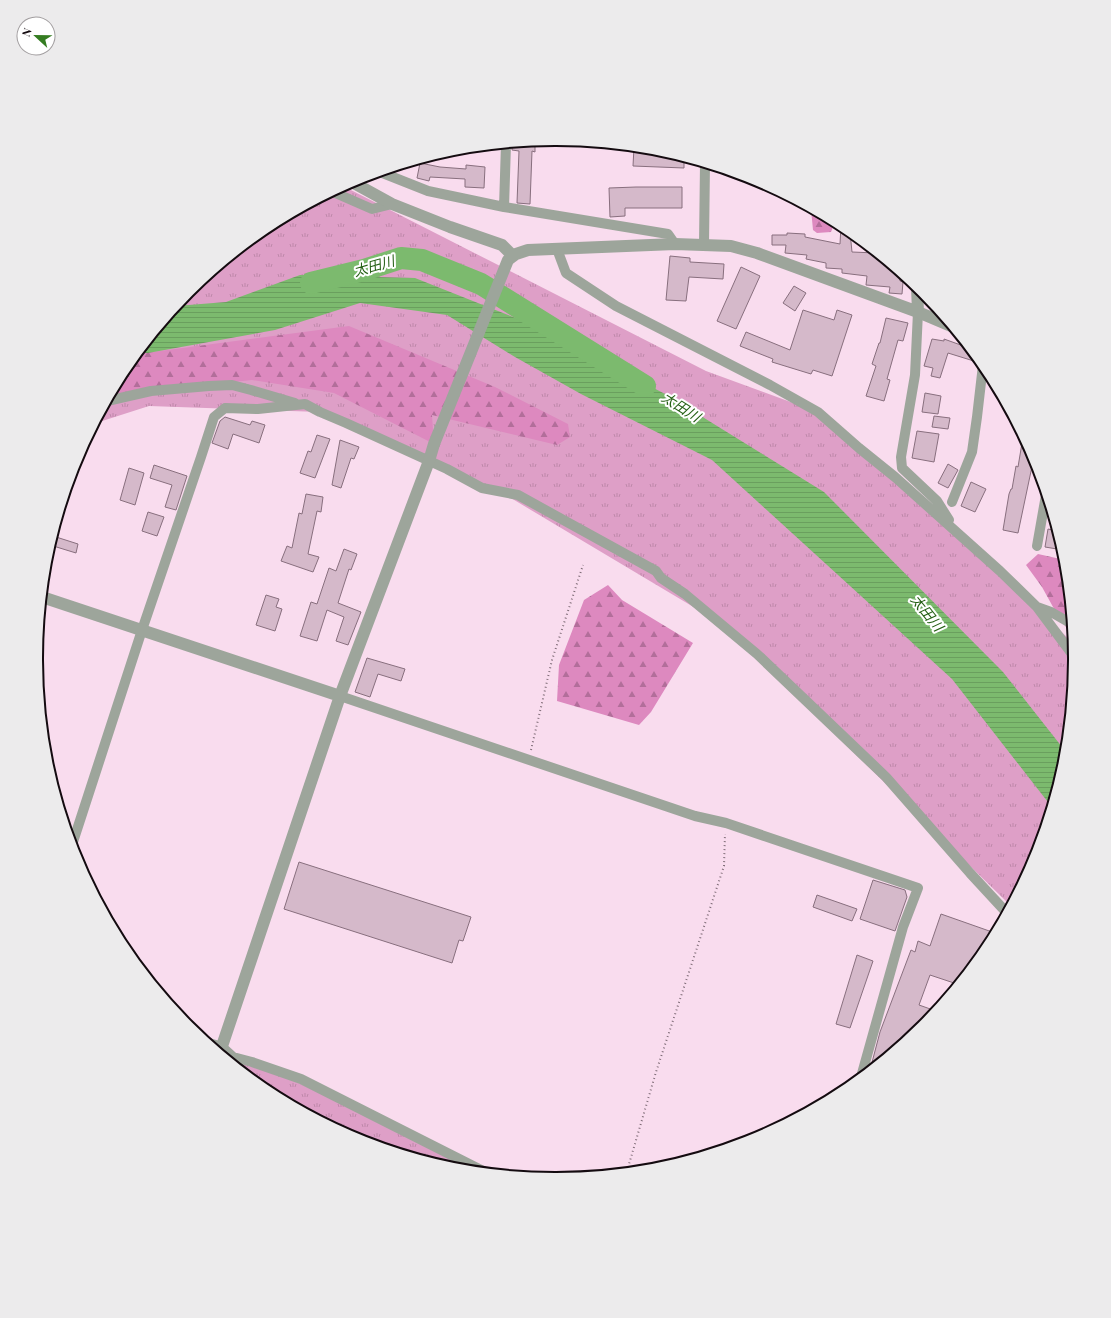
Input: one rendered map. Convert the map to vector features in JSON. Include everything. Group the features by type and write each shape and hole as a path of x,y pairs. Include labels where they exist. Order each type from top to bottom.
{"street":[{"path":"504,207 506,149"},
{"path":"704,244 705,169"},
{"path":"388,175 428,191 504,207 668,234 675,244"},
{"path":"359,186 392,204 450,227 502,245 511,258"},
{"path":"339,195 372,209 392,204"},
{"path":"222,1047 340,696 429,461 434,444 511,258 516,254 528,250 675,244 731,246 756,253 942,322"},
{"path":"557,249 566,273 616,306 770,385 818,412 957,532 1037,607 1068,648"},
{"path":"917,296 915,375 901,457 902,468 937,501 957,532"},
{"path":"952,502 972,452 982,374"},
{"path":"114,399 151,391 232,385 299,404"},
{"path":"75,836 142,630 214,417 225,408 258,409 305,404 447,468 482,488 518,495 656,571 661,578 686,594 757,654 886,777 1003,908"},
{"path":"1037,546 1044,504"},
{"path":"46,598 476,741 695,816 726,822 918,888 903,927 863,1069"},
{"path":"1037,607 1051,612 1067,621"},
{"path":"234,1057 301,1079 469,1164"}],"path":[{"path":"528,760 552,660 583,565"},
{"path":"628,1166 656,1072 724,866 726,822"}],"green space":[{"path":"350,190 706,371 818,412 1008,579 1067,637 1067,693 1064,726 1051,792 1029,855 1006,902 722,624 489,485 482,488 320,412 149,406 102,421 129,374 170,321 193,297 244,252 271,233 299,215"},
{"path":"812,215 833,228 831,232 817,233 813,230"},
{"path":"349,326 495,387 568,424 570,437 557,445 432,415 434,444 334,393 252,380 117,394 129,374 145,353"},
{"path":"1038,554 1058,558 1064,592 1067,629 1058,616 1042,587 1026,565"},
{"path":"608,585 622,600 693,643 651,712 639,725 557,701 559,665 584,600"},
{"path":"221,1046 472,1164 423,1154 391,1144 329,1119 299,1103 271,1085 244,1066"}],"water":[{"path":"300,275 415,278 531,324 667,395 824,492 1003,672 1061,745 1048,802 952,679 712,460 581,394 515,357 447,315 360,303 275,330 145,353 170,321 185,305 226,302"}],"building":[{"path":"535,147 535,152 532,151 530,204 517,203 519,151 512,150"},
{"path":"634,153 684,163 684,168 633,166"},
{"path":"424,164 440,167 466,169 466,165 485,167 484,188 465,187 465,179 430,177 429,181 417,178 420,165"},
{"path":"682,187 682,208 625,208 625,216 610,217 609,188"},
{"path":"787,233 805,234 805,237 840,244 841,233 851,241 852,252 868,253 903,283 902,294 889,293 890,287 866,285 867,276 842,273 842,269 826,268 826,263 806,259 807,255 785,253 786,245 772,245 772,235 787,235"},
{"path":"670,256 690,258 690,262 724,264 723,279 689,277 686,301 666,300"},
{"path":"741,267 760,276 736,329 717,321"},
{"path":"794,286 806,293 795,311 783,303"},
{"path":"803,310 834,320 837,310 852,315 832,376 813,370 811,374 772,362 773,359 740,346 746,332 790,350"},
{"path":"886,318 908,323 903,341 898,340 887,379 890,380 884,401 866,396 876,366 872,364 880,343"},
{"path":"932,339 944,341 944,339 960,345 972,360 948,353 940,378 931,376 933,368 924,366"},
{"path":"925,393 941,396 938,414 922,412"},
{"path":"934,416 950,418 948,429 932,427"},
{"path":"225,417 250,425 252,421 265,425 259,443 233,434 228,449 212,443 220,421"},
{"path":"917,431 939,434 934,462 912,458"},
{"path":"317,435 330,439 315,478 300,473 308,451 311,452"},
{"path":"340,440 359,447 354,459 351,458 341,488 332,485"},
{"path":"1021,446 1031,469 1018,533 1003,530 1009,494 1012,489 1016,466 1018,467"},
{"path":"948,464 958,470 948,488 938,483"},
{"path":"154,465 187,476 176,510 165,507 172,485 150,478"},
{"path":"129,468 144,473 135,505 120,500"},
{"path":"971,482 986,489 975,512 961,506"},
{"path":"306,494 323,497 321,512 317,511 308,554 319,557 313,572 281,561 287,546 292,548 299,513 302,514"},
{"path":"148,512 164,517 157,536 142,531"},
{"path":"1048,529 1052,530 1056,549 1045,547"},
{"path":"58,537 78,544 76,553 56,547"},
{"path":"344,549 357,554 351,570 349,569 338,603 361,612 348,645 336,641 344,617 327,610 317,641 300,636 311,602 317,604 329,568 336,571"},
{"path":"266,595 279,599 276,607 282,609 275,631 256,625"},
{"path":"367,658 405,669 401,681 378,674 370,697 355,692"},
{"path":"299,862 471,917 463,941 459,940 452,963 284,909"},
{"path":"873,880 905,890 907,897 895,931 860,919"},
{"path":"817,895 857,909 852,921 813,907"},
{"path":"941,914 990,931 982,944 953,983 930,975 919,1005 930,1009 872,1062 880,1032 911,950 915,952 918,941 930,946"},
{"path":"857,955 873,961 850,1028 836,1024"}],"waterway":[{"name":"太田川","path":"311,283 364,270 401,258 422,260 481,284 645,386"}]}
